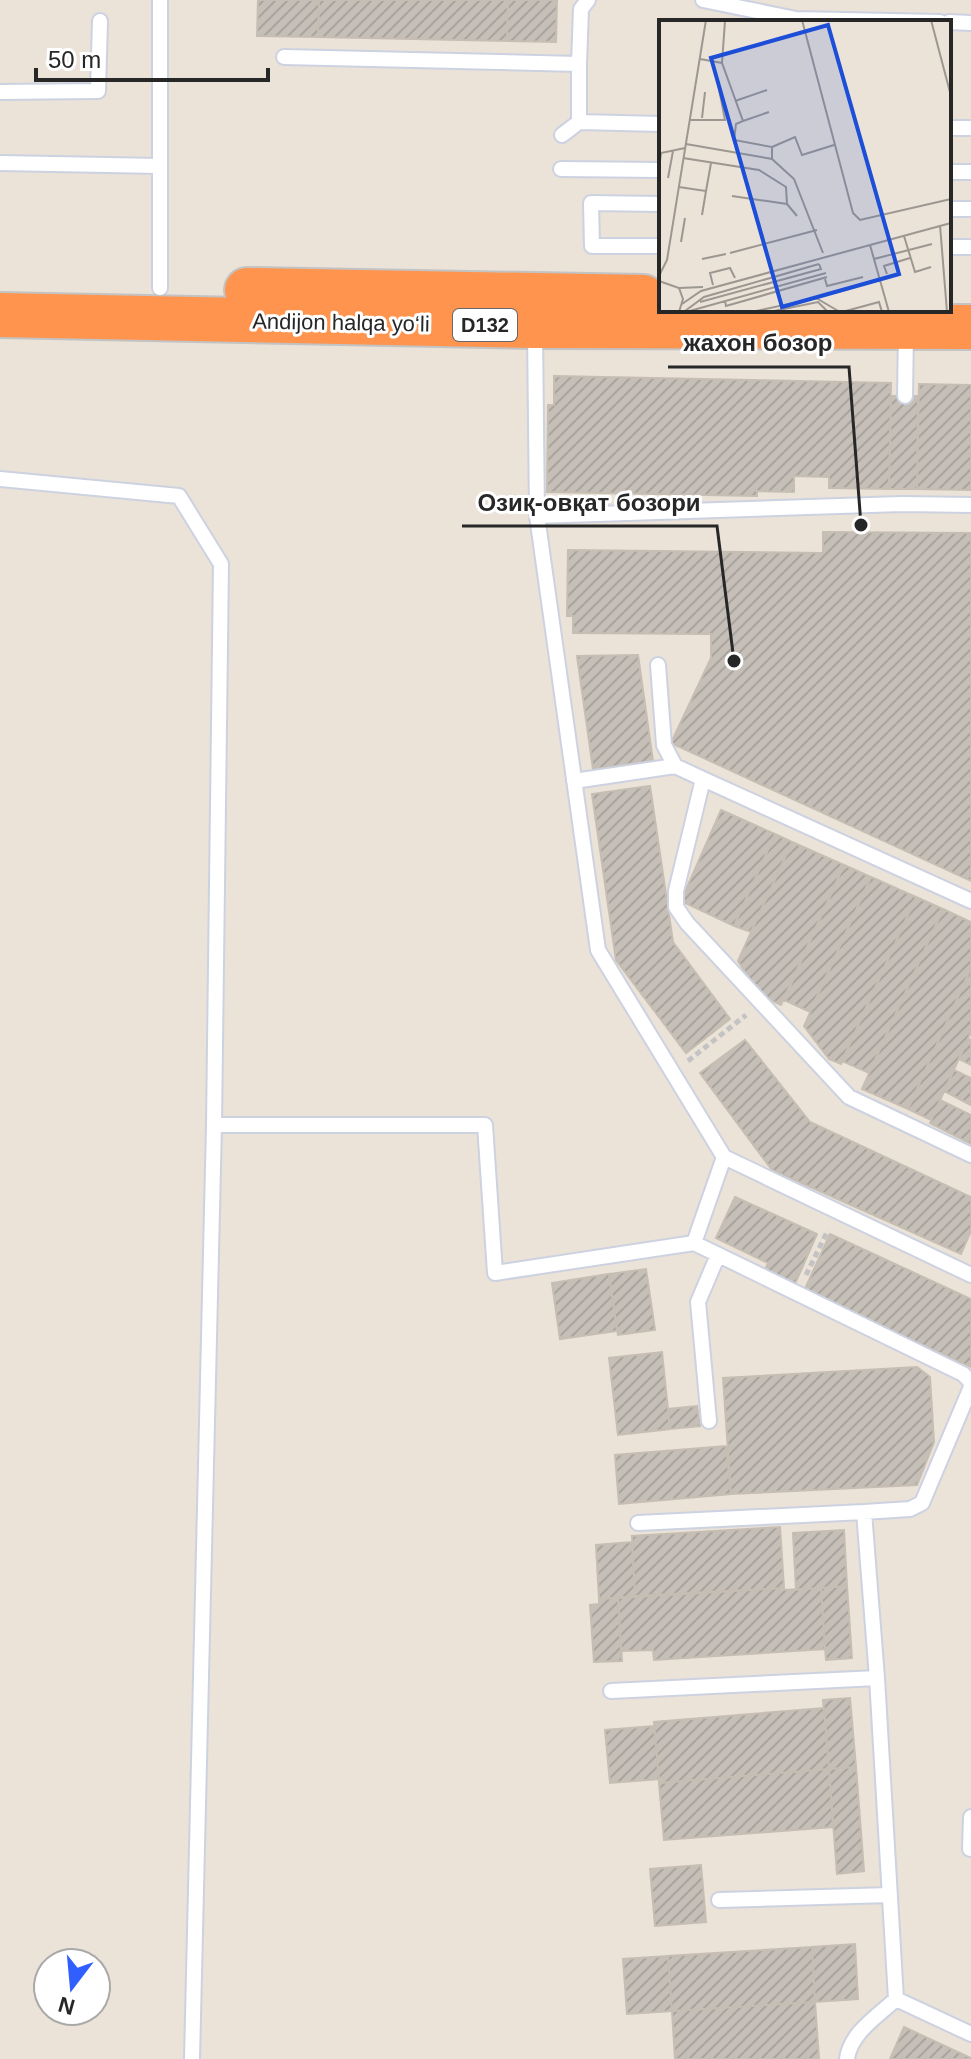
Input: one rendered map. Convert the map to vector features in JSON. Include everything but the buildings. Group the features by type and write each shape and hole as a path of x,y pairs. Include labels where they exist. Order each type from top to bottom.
{"highway":[{"name":"Andijon halqa yo‘li","path":"0,286 659,298"},
{"name":"Andijon halqa yo‘li","path":"0,315 534,326 906,318 971,327"}],"lane":[{"path":"160,0 160,288"},
{"path":"579,122 581,9 588,0"},
{"path":"703,0 796,19 844,20"},
{"path":"0,92 98,91 100,21"},
{"path":"951,22 971,23"},
{"path":"284,57 579,64"},
{"path":"562,135 579,122 659,124"},
{"path":"0,163 160,166"},
{"path":"561,169 659,170"},
{"path":"659,204 591,203 592,246 659,246"},
{"path":"905,396 906,318"},
{"path":"534,326 537,516 598,950 724,1157 971,1275"},
{"path":"0,479 179,496 221,564 214,1125 192,2059"},
{"path":"537,516 902,496 971,505"},
{"path":"658,665 664,745 675,766"},
{"path":"574,781 675,766 971,901"},
{"path":"703,779 676,891 676,907 687,923 849,1097 971,1155"},
{"path":"214,1125 485,1125 495,1273 694,1243 963,1374 970,1381 971,1387 918,1507 638,1523"},
{"path":"694,1243 724,1157"},
{"path":"709,1421 698,1302 718,1255"},
{"path":"864,1512 896,1999"},
{"path":"611,1691 877,1678"},
{"path":"970,1849 971,1817"},
{"path":"719,1900 890,1895"},
{"path":"896,1999 971,2034"},
{"path":"847,2059 848,2049 857,2035 896,1999"}],"path":[{"path":"673,1073 763,1002"},
{"path":"798,1293 837,1211"}],"place":[{"name":"жахон бозор","path":"861,525"},
{"name":"Озиқ-овқат бозори","path":"734,661"}]}
